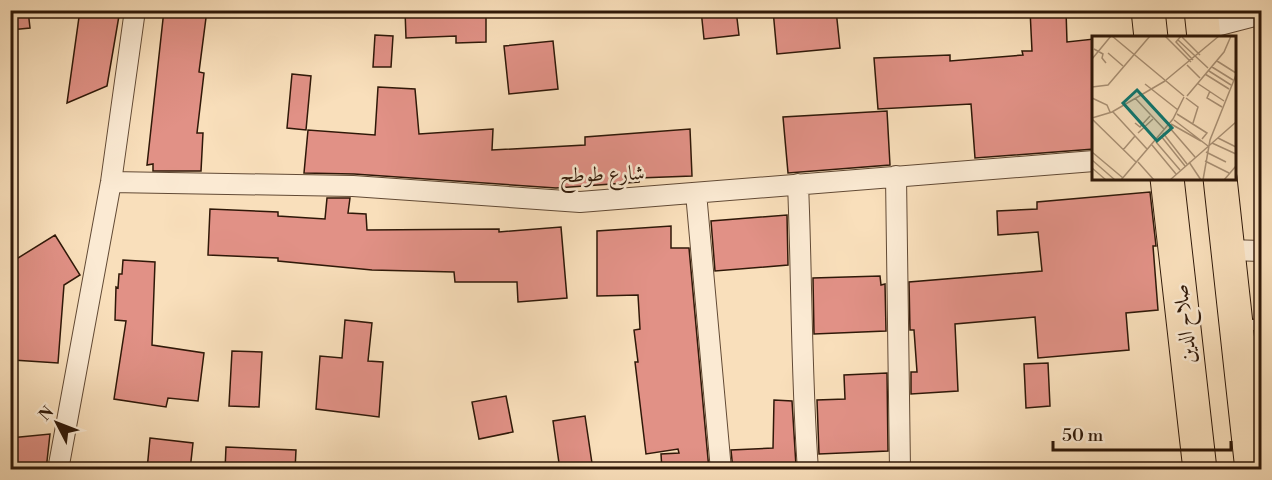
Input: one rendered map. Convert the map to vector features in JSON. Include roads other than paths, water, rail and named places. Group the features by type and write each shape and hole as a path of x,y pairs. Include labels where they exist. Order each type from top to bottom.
{"highway":[{"path":"1148,10 1151,36"},
{"name":"صلاح الدين","path":"1167,180 1200,470"},
{"path":"1220,180 1228,250 1249,325 1252,470"}],"street":[{"path":"58,470 111,182 135,10"},
{"path":"1203,26 1262,14"},
{"name":"شارع طوطح","path":"111,182 353,186 580,202 1092,161"},
{"path":"896,176 900,470"},
{"path":"798,184 803,283 804,413 808,470"},
{"path":"696,193 721,470"},
{"path":"1228,250 1262,251"}]}
